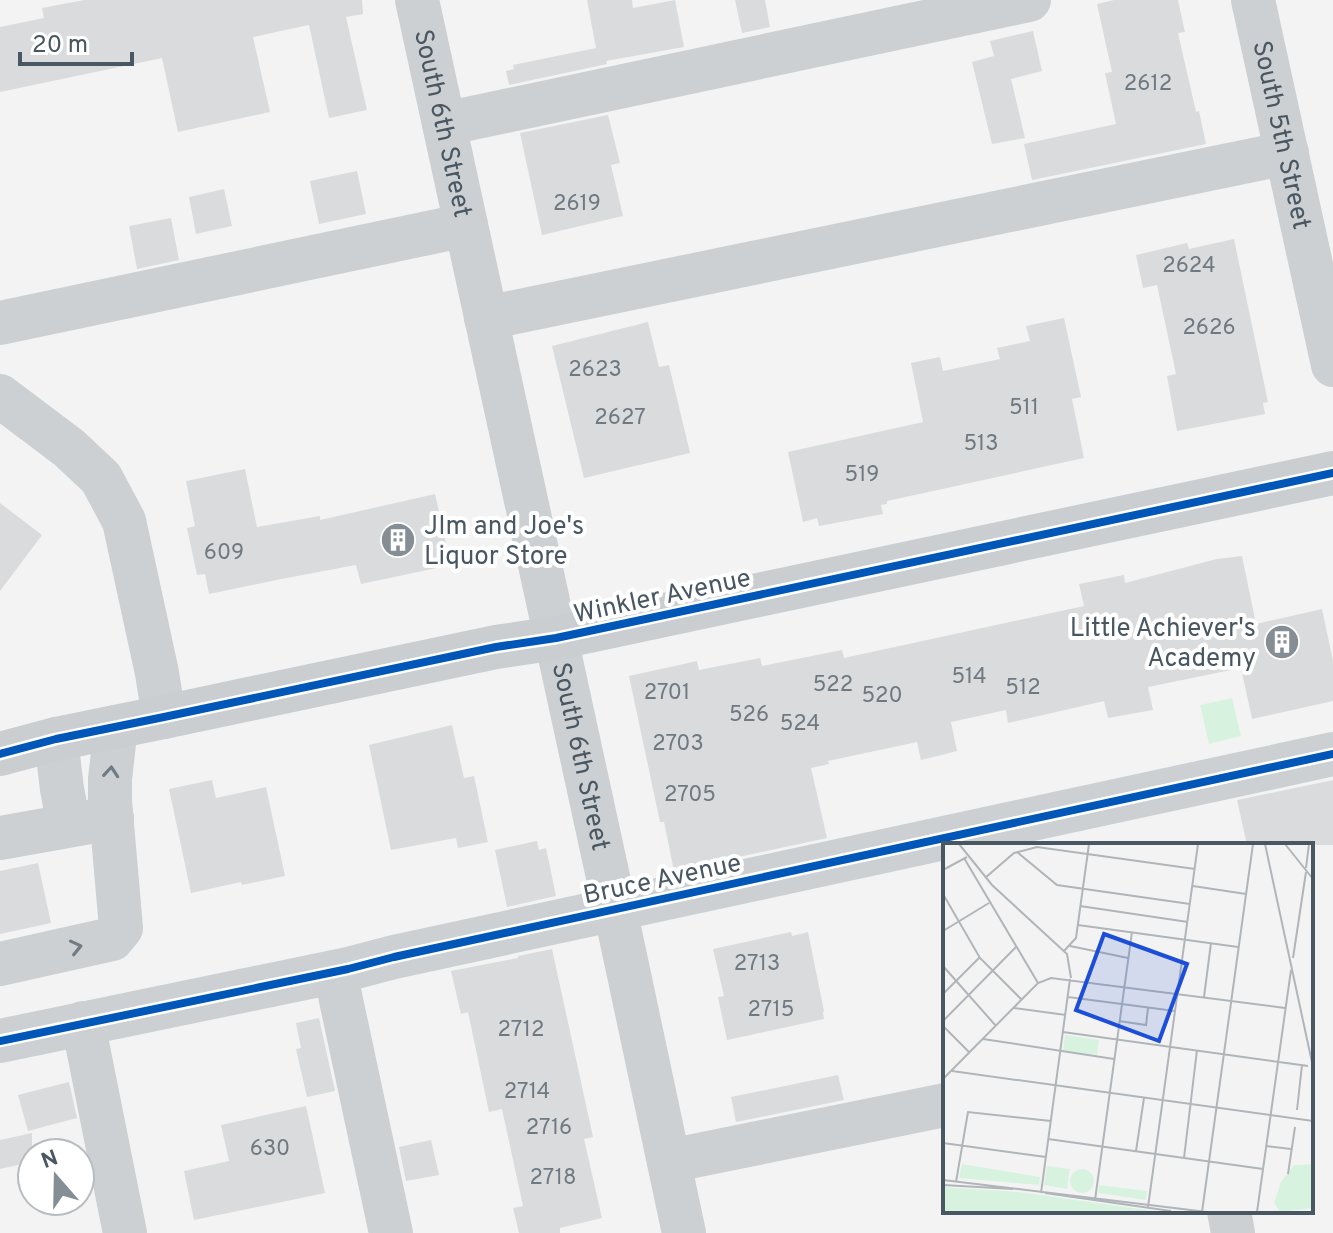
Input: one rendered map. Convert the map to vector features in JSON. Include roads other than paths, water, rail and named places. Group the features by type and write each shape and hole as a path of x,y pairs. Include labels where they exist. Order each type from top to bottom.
{"main road":[{"name":"Winkler Avenue","path":"3,751 496,647 556,638 1333,473"}],"street":[{"name":"South 6th Street","path":"417,0 684,1233"},
{"path":"444,124 1029,0"},
{"name":"South 5th Street","path":"1253,0 1333,365"},
{"path":"486,318 1287,153"},
{"path":"0,323 466,225"},
{"path":"0,396 69,448 101,478 124,521 164,717"},
{"path":"0,964 112,939 121,928 110,779 116,727"},
{"path":"56,739 69,825"},
{"name":"Bruce Avenue","path":"960,843 1333,754"},
{"path":"0,838 112,818"},
{"name":"Bruce Avenue","path":"0,1041 335,972 615,909 943,846"},
{"path":"335,972 391,1233"},
{"path":"83,1023 125,1233"},
{"path":"669,1161 943,1105"},
{"path":"1229,1213 1233,1233"}],"place":[{"name":"JIm and Joe's Liquor Store","path":"398,540"},
{"name":"Little Achiever's Academy","path":"1282,642"}]}
